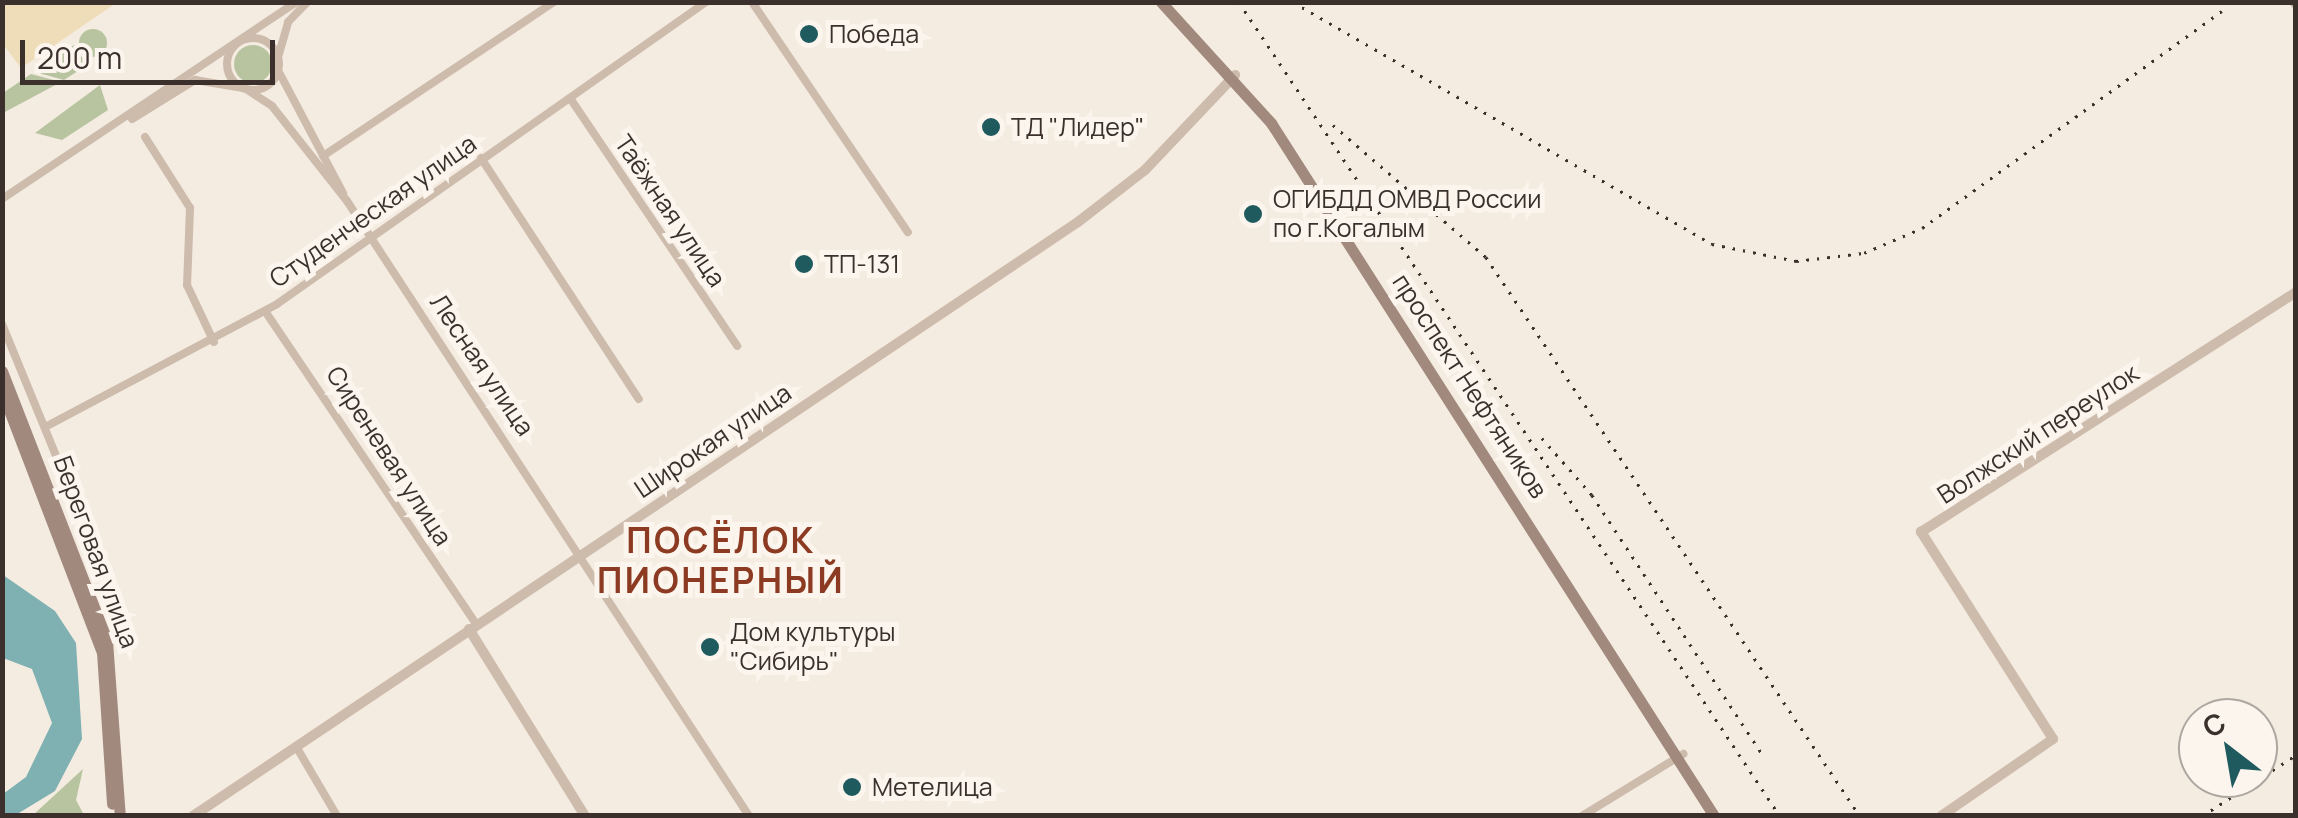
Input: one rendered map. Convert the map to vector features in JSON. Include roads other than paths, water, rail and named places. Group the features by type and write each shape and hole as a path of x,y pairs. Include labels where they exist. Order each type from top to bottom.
{"main road":[{"name":"проспект Нефтяников","path":"1160,2 1235,75 1683,754 1714,816"},
{"name":"Береговая улица","path":"2,370 108,641 116,816"},
{"name":"Береговая улица","path":"2,392 102,652 116,816"}],"street":[{"path":"2,199 296,2"},
{"path":"93,140 195,80 245,89 270,84 280,64 285,27 307,2"},
{"path":"323,156 554,2"},
{"name":"Студенческая улица","path":"47,426 214,342 265,311 706,2"},
{"path":"752,2 908,232"},
{"path":"238,42 267,41 280,64"},
{"path":"238,42 228,70 245,89"},
{"name":"Лесная улица","path":"280,64 286,100 323,156 347,202"},
{"name":"Широкая улица","path":"192,816 1110,198 1235,75"},
{"name":"Лесная улица","path":"245,89 272,106 347,202 584,552 748,816"},
{"name":"Таёжная улица","path":"570,98 736,346"},
{"path":"145,137 190,208 187,285 214,342"},
{"path":"481,158 639,399"},
{"name":"Волжский переулок","path":"1941,816 2053,739 1921,532 2296,292"},
{"name":"Сиреневая улица","path":"265,311 472,626"},
{"path":"2,324 131,638"},
{"path":"472,626 585,816"},
{"path":"297,748 337,816"},
{"path":"1582,816 1683,754"}],"water":[{"path":"3,575 55,611 76,643 82,739 55,791 14,816 3,815 3,794 26,777 52,723 32,669 3,658"}],"railway":[{"path":"1239,2 1780,816"},
{"path":"1293,2 1712,244 1796,261 1864,253 1922,228 2222,11"},
{"path":"1333,125 1486,257 1860,816"},
{"path":"1542,438 1592,495 1762,754"},
{"path":"2202,816 2296,755"}],"place":[{"name":"Победа","path":"809,34"},
{"name":"ТД \"Лидер\"","path":"991,127"},
{"name":"ОГИБДД ОМВД России по г.Когалым","path":"1253,214"},
{"name":"ТП-131","path":"804,264"},
{"name":"Дом культуры \"Сибирь\"","path":"710,647"},
{"name":"Метелица","path":"852,787"}],"district":[{"name":"ПОСЁЛОК ПИОНЕРНЫЙ","path":"721,560"}]}
